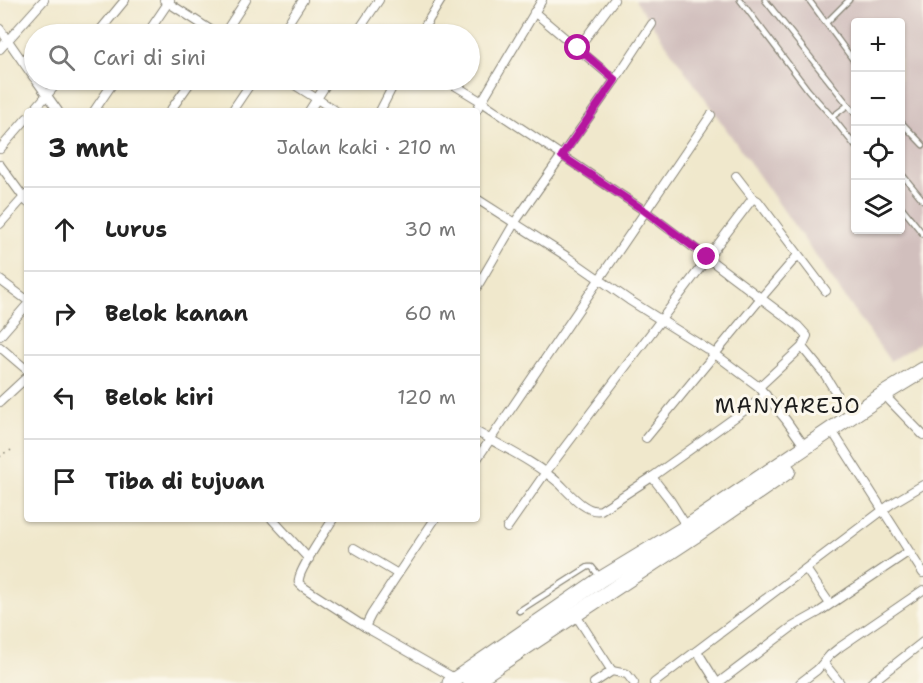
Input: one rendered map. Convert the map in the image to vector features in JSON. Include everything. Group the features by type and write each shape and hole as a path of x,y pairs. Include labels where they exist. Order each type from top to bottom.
{"highway":[{"path":"469,681 601,579 687,527 923,370"},
{"path":"469,681 694,536 836,437 923,382"}],"street":[{"path":"0,49 44,0"},
{"path":"105,24 125,0"},
{"path":"230,24 246,0"},
{"path":"287,24 303,0"},
{"path":"363,24 379,0"},
{"path":"426,24 441,0"},
{"path":"478,108 542,0"},
{"path":"578,48 614,0"},
{"path":"153,24 168,1 202,24"},
{"path":"534,12 615,80"},
{"path":"480,282 515,222 652,24"},
{"path":"0,29 24,63"},
{"path":"43,90 56,108"},
{"path":"36,108 52,90"},
{"path":"96,108 108,90"},
{"path":"172,108 185,90"},
{"path":"234,108 246,90"},
{"path":"303,90 332,108"},
{"path":"311,108 323,90"},
{"path":"382,108 391,90"},
{"path":"462,90 645,211 798,326 807,339 759,387"},
{"path":"480,454 711,115"},
{"path":"0,149 24,121"},
{"path":"0,165 24,195"},
{"path":"736,177 758,201 826,291"},
{"path":"507,528 546,472 753,198"},
{"path":"0,224 24,200"},
{"path":"480,201 715,354 759,387 805,447"},
{"path":"646,438 798,255"},
{"path":"0,280 24,298"},
{"path":"0,336 24,308"},
{"path":"0,346 24,367"},
{"path":"802,346 836,393"},
{"path":"0,402 24,380"},
{"path":"480,434 546,472 588,509 597,512 652,477 766,395"},
{"path":"890,401 923,435"},
{"path":"836,437 923,573"},
{"path":"652,477 687,527"},
{"path":"654,683 891,504 923,485"},
{"path":"274,522 307,562"},
{"path":"331,522 307,562 298,582 303,587 368,621 469,681"},
{"path":"368,621 433,522"},
{"path":"354,548 398,574"},
{"path":"697,651 717,683 778,636 908,552"},
{"path":"806,568 830,604"},
{"path":"800,683 818,670 840,647 923,590"},
{"path":"575,614 612,670 627,674 634,683"},
{"path":"871,683 923,642"},
{"path":"825,663 840,683"},
{"path":"594,683 612,670"}],"lane":[{"path":"740,0 808,90 851,142"},
{"path":"765,0 851,109"},
{"path":"809,0 851,58"},
{"path":"827,22 849,0"},
{"path":"832,117 848,105"},
{"path":"905,126 923,145"},
{"path":"905,178 923,200"},
{"path":"905,211 923,234"},
{"path":"519,611 588,567 594,568 601,579"}],"path":[{"path":"0,458 2,454 14,449"},
{"path":"0,450 2,454"}],"shaded area":[{"path":"635,0 923,0 923,341 890,361"}],"district":[{"name":"MANYAREJO","path":"788,406"}],"route":[{"path":"578,48 615,80 562,156 645,211 707,257"}]}
